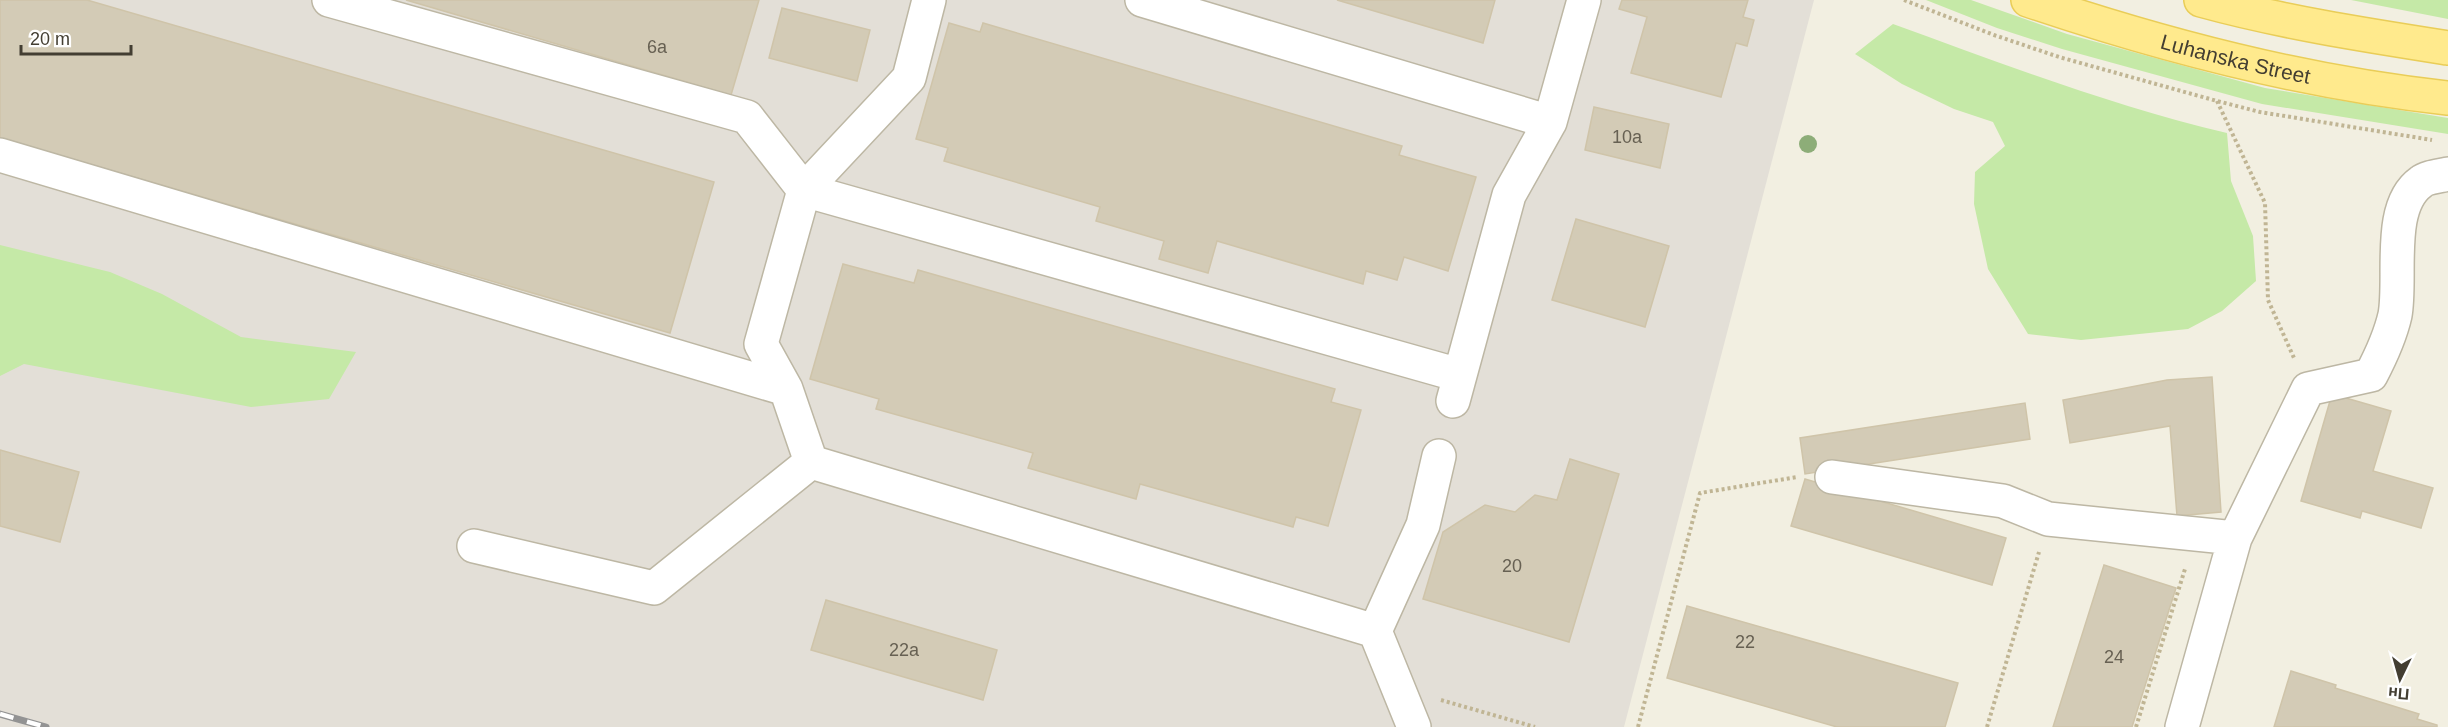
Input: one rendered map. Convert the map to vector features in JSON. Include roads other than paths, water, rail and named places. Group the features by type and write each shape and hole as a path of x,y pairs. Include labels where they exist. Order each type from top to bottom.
{"main road":[{"name":"Luhanska Street","path":"2028,0 2080,18 2205,53 2298,75 2448,98"},
{"path":"2201,0 2369,36 2448,48"}],"street":[{"path":"329,0 747,117 804,190 1456,388 1509,195 1550,122 1584,0"},
{"path":"811,462 786,389 761,344 804,190 909,78 929,0"},
{"path":"1142,0 1550,122"},
{"path":"0,155 786,389"},
{"path":"2182,727 2235,538 2308,389 2371,375 2386,346 2395,314 2400,227 2406,200 2422,181 2448,174"},
{"path":"1414,727 1375,630 1423,525 1439,456"},
{"path":"474,546 654,588 811,462"},
{"path":"811,462 1375,630"},
{"path":"1832,477 2003,501 2048,519 2235,538"}],"railway":[{"path":"0,714 46,727"}]}
